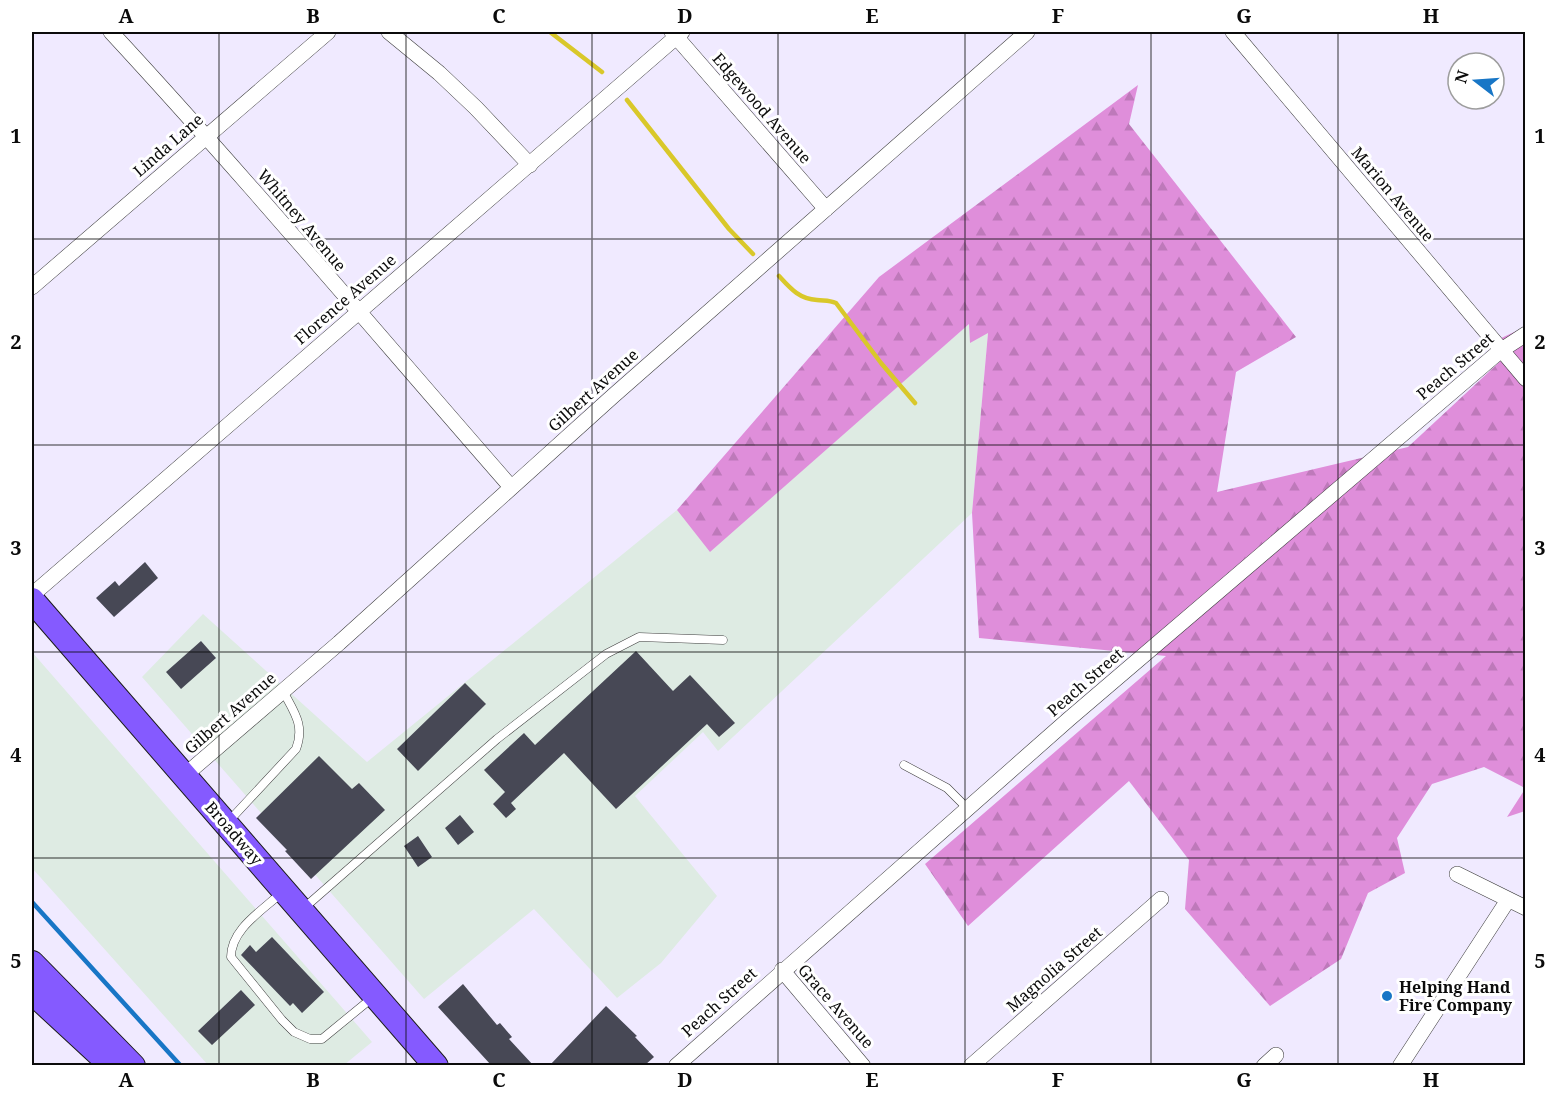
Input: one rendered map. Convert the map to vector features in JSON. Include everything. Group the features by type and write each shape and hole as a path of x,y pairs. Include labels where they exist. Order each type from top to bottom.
{"main road":[{"name":"Broadway","path":"32,600 436,1065"},
{"path":"32,963 134,1065"},
{"path":"35,998 112,1065"}],"street":[{"name":"Whitney Avenue","path":"111,32 207,136 357,312 511,487"},
{"name":"Linda Lane","path":"32,287 328,32"},
{"path":"389,32 454,87 530,165"},
{"name":"Gilbert Avenue","path":"184,776 1027,32"},
{"name":"Marion Avenue","path":"1233,32 1500,351 1526,379"},
{"name":"Florence Avenue","path":"32,595 530,165 677,33"},
{"name":"Edgewood Avenue","path":"677,33 826,208"},
{"name":"Peach Street","path":"676,1065 1078,712 1500,351 1526,334"},
{"path":"1457,874 1526,908"},
{"name":"Magnolia Street","path":"971,1065 1161,899"},
{"path":"1400,1065 1508,900"},
{"name":"Grace Avenue","path":"782,970 863,1065"}],"lane":[{"path":"301,911 316,895 497,740 606,654 639,637 723,640"},
{"path":"226,825 296,748 301,736 297,718 283,691"},
{"path":"904,765 947,788 968,809"},
{"path":"284,891 237,933 231,947 231,957 282,1020 294,1032 310,1039 322,1039 375,996"}],"shaded area":[{"path":"970,323 988,333 972,513 718,751 703,732 635,796 717,896 661,963 617,998 534,909 424,999 142,677 203,614 367,762 677,510 710,551"},
{"path":"32,652 372,1042 344,1065 208,1065 32,868"}],"green space":[{"path":"1138,85 1129,124 1296,337 1236,372 1217,492 1408,447 1507,355 1497,340 1525,327 1525,788 1484,767 1432,784 1397,838 1405,873 1368,893 1341,959 1270,1006 1185,909 1189,860 1129,781 968,926 925,864 1166,656 979,638 972,513 988,333 970,343 969,324 710,552 677,510 879,277"},
{"path":"1525,789 1525,811 1507,817"}],"building":[{"path":"145,562 158,578 114,617 96,598 115,581 119,586"},
{"path":"201,641 216,658 181,689 166,672"},
{"path":"636,651 673,691 690,675 735,723 719,737 707,724 616,809 564,753 511,803 516,809 506,818 493,804 505,792 484,770 524,733 535,745"},
{"path":"465,683 486,704 418,771 397,749"},
{"path":"319,756 352,789 359,783 385,810 311,879 256,818"},
{"path":"460,815 474,832 458,845 445,828"},
{"path":"418,836 432,857 418,867 404,846"},
{"path":"272,937 324,992 302,1013 293,1003 290,1006 241,955 250,945 256,952"},
{"path":"463,984 497,1025 500,1023 512,1037 509,1039 533,1065 491,1065 438,1007"},
{"path":"241,990 255,1005 212,1045 198,1031"},
{"path":"606,1006 637,1036 635,1037 654,1057 645,1065 550,1065"}],"waterway":[{"path":"550,32 602,72"},
{"path":"627,100 729,229 753,254"},
{"path":"779,276 800,295 836,303 881,363 915,403"}],"railway":[{"path":"32,902 181,1066"}],"place":[{"name":"Helping Hand Fire Company","path":"1387,996"}]}
